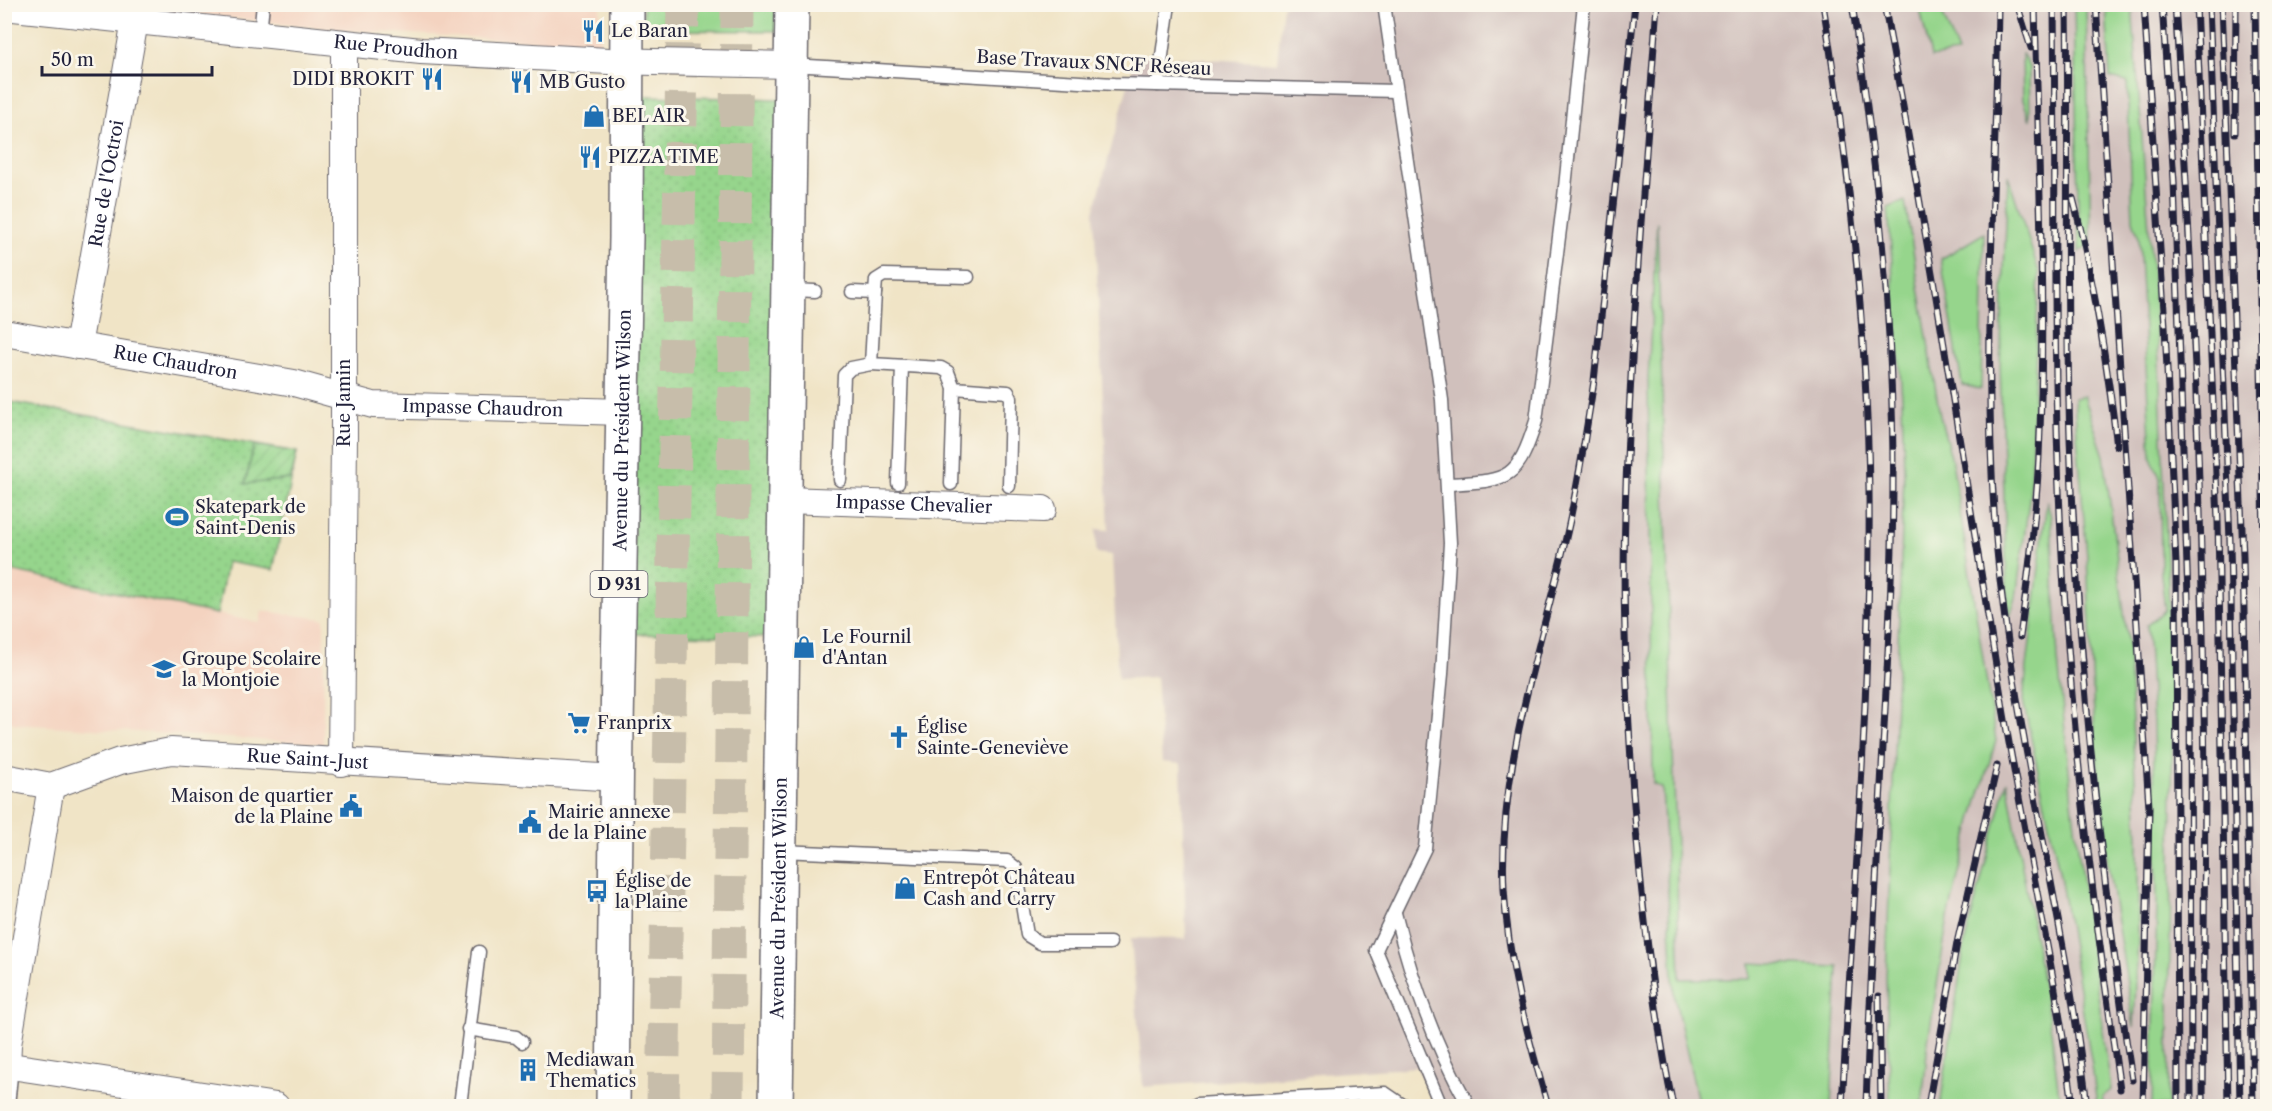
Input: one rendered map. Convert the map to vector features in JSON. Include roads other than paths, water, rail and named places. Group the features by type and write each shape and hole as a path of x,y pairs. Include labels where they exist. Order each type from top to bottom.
{"main road":[{"name":"Avenue du Président Wilson","path":"613,1107 627,4"},
{"name":"Avenue du Président Wilson","path":"776,1107 785,500 802,290 791,65 792,4"}],"street":[{"name":"Rue Proudhon","path":"4,7 344,43 489,55 791,65"},
{"name":"Rue de l'Octroi","path":"78,346 135,21"},
{"name":"Rue Jamin","path":"341,763 344,43"},
{"name":"Rue Chaudron","path":"4,333 294,383 344,399"},
{"name":"Impasse Chaudron","path":"344,399 373,405 623,412"},
{"name":"Impasse Chevalier","path":"785,500 1043,509"},
{"name":"Rue Saint-Just","path":"51,786 120,762 171,751 618,778"},
{"path":"4,777 51,786 8,1046 8,1066 276,1107"}],"lane":[{"path":"260,34 263,4"},
{"path":"1158,85 1169,4"},
{"path":"1384,4 1442,400 1449,484 1450,543 1431,812 1425,848 1376,950 1441,1107"},
{"path":"1449,484 1506,477 1518,466 1528,448 1536,421 1563,208 1584,4"},
{"name":"Base Travaux SNCF Réseau","path":"791,65 1158,85 1396,91"},
{"path":"871,364 876,280 884,275 968,277"},
{"path":"852,292 875,293"},
{"path":"840,480 844,375 850,368 871,364 941,368 948,372 954,388 951,484"},
{"path":"898,483 902,366"},
{"path":"954,388 1008,392 1011,398 1009,486"},
{"path":"780,851 1007,861 1016,868 1027,935 1033,941 1040,943 1110,943"},
{"path":"1395,913 1419,1000 1447,1068 1469,1107"},
{"path":"460,1107 479,952"},
{"path":"468,1029 516,1036 522,1042"},
{"path":"8,1066 8,1107"},
{"path":"1194,1107 1197,1104 1385,1093 1404,1107"}],"tunnel":[{"path":"663,1106 683,4"},
{"path":"728,1106 737,4"}],"railway":[{"path":"1548,1106 1514,971 1506,917 1504,843 1514,752 1572,511 1594,381 1635,4"},
{"path":"1657,4 1630,387 1624,550 1625,619 1633,792 1640,871 1653,989 1673,1106"},
{"path":"1823,4 1841,125 1855,247 1868,430 1867,645 1842,1106"},
{"path":"1852,4 1869,121 1882,238 1892,415 1893,508 1890,610 1866,1106"},
{"path":"1884,4 1931,270 2004,714 2058,1007 2073,1106"},
{"path":"1998,4 1990,346 1992,483 1997,551 2016,690 2067,967 2087,1106"},
{"path":"2017,4 2031,48"},
{"path":"2020,637 2036,501 2041,400 2041,230 2035,4"},
{"path":"2054,4 2056,402 2065,605 2084,813 2120,1089"},
{"path":"2067,4 2067,276 2073,519 2084,680 2100,840 2132,1080"},
{"path":"2096,4 2149,807 2143,1106"},
{"path":"2144,4 2165,326 2176,564 2178,1106"},
{"path":"2162,4 2174,181 2190,656 2191,1106"},
{"path":"2175,4 2192,295 2202,586 2205,780 2203,1106"},
{"path":"2196,4 2218,521 2228,1106"},
{"path":"2209,4 2230,541 2240,1106"},
{"path":"2222,4 2243,556 2253,1106"},
{"path":"2235,133 2236,4"},
{"path":"2255,4 2268,787"},
{"path":"2267,4 2268,22"},
{"path":"2073,198 2099,322 2117,446"},
{"path":"1928,1106 1957,943 1997,766"},
{"path":"1879,996 1881,1106"}],"place":[{"name":"Le Baran","path":"593,31"},
{"name":"DIDI BROKIT","path":"432,79"},
{"name":"MB Gusto","path":"521,82"},
{"name":"BEL AIR","path":"594,116"},
{"name":"PIZZA TIME","path":"590,157"},
{"name":"Skatepark de Saint-Denis","path":"177,517"},
{"name":"Le Fournil d'Antan","path":"804,647"},
{"name":"Groupe Scolaire la Montjoie","path":"164,669"},
{"name":"Franprix","path":"579,723"},
{"name":"Église Sainte-Geneviève","path":"899,737"},
{"name":"Maison de quartier de la Plaine","path":"351,806"},
{"name":"Mairie annexe de la Plaine","path":"530,822"},
{"name":"Entrepôt Château Cash and Carry","path":"905,888"},
{"name":"Église de la Plaine","path":"597,891"},
{"name":"Mediawan Thematics","path":"528,1070"}]}
